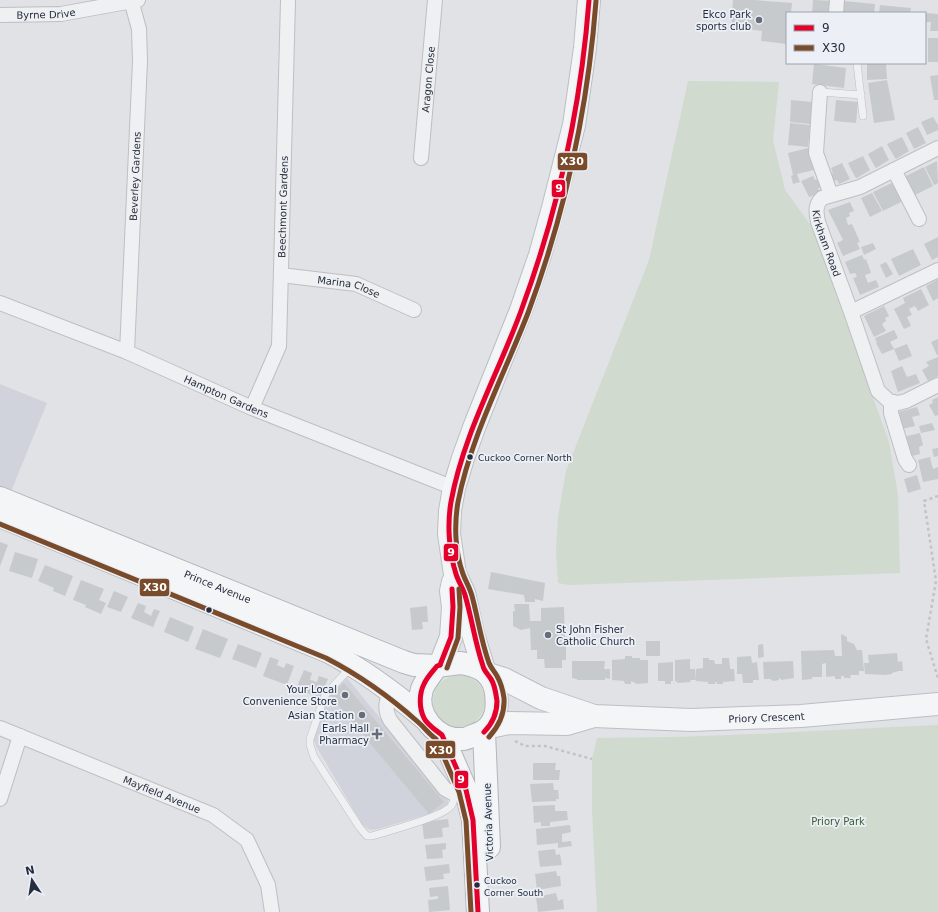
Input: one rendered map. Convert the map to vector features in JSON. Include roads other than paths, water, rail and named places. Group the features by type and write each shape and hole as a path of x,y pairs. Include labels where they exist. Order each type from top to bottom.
{"main road":[{"path":"486,672 474,634 464,593 455,574 449,534 450,511 454,488 475,425 523,303 540,255 553,208 574,125 585,48 589,0"},
{"name":"Prince Avenue","path":"0,498 398,660 414,665 438,665"},
{"name":"Prince Avenue","path":"0,516 329,652 353,664 391,691 424,718"},
{"path":"438,665 460,663 471,664 486,672 491,678 497,695 497,706 495,716 487,729 464,739 450,738 442,735 434,729 424,718 420,698 422,688 438,665 451,637 453,607 451,591 455,574"},
{"name":"Priory Crescent","path":"486,672 504,679 541,698 594,716 690,720 801,716 938,704"},
{"name":"Priory Crescent","path":"487,729 509,723 566,724 594,716"},
{"name":"Victoria Avenue","path":"487,729 493,912"},
{"name":"Victoria Avenue","path":"442,735 460,792 473,820 478,912"}],"street":[{"name":"Beechmont Gardens","path":"252,408 279,346 288,0"},
{"name":"Aragon Close","path":"421,158 435,0"},
{"path":"836,12 838,0"},
{"name":"Byrne Drive","path":"0,15 61,14 134,1"},
{"name":"Beverley Gardens","path":"127,352 140,61 139,29 134,1"},
{"path":"820,92 816,153 831,195"},
{"name":"Kirkham Road","path":"893,402 884,397 878,391 818,222 816,208 822,198 860,187 938,148"},
{"path":"894,170 918,219"},
{"path":"851,312 938,270"},
{"name":"Marina Close","path":"281,275 356,284 414,310"},
{"name":"Hampton Gardens","path":"0,303 127,352 252,408 454,488"},
{"path":"909,465 905,459 891,407 893,402 898,403 906,401 938,385"},
{"path":"391,691 385,709 387,714 445,789 460,792"},
{"name":"Mayfield Avenue","path":"0,728 213,815 247,840 268,884 272,912"},
{"path":"0,799 20,736"}],"lane":[{"path":"857,64 863,116"},
{"path":"820,92 861,96"},
{"path":"353,664 325,695 310,738 310,745 314,757 360,828 367,836 372,836 422,820 444,812 451,807 460,792"}],"place":[{"name":"Ekco Park sports club","path":"759,20"},
{"name":"Cuckoo Corner North","path":"470,457"},
{"name":"St John Fisher Catholic Church","path":"548,635"},
{"name":"Your Local Convenience Store","path":"345,695"},
{"name":"Asian Station","path":"362,715"},
{"name":"Earls Hall Pharmacy","path":"377,734"},
{"name":"Cuckoo Corner South","path":"477,885"}],"park label":[{"name":"Priory Park","path":"838,821"}]}
